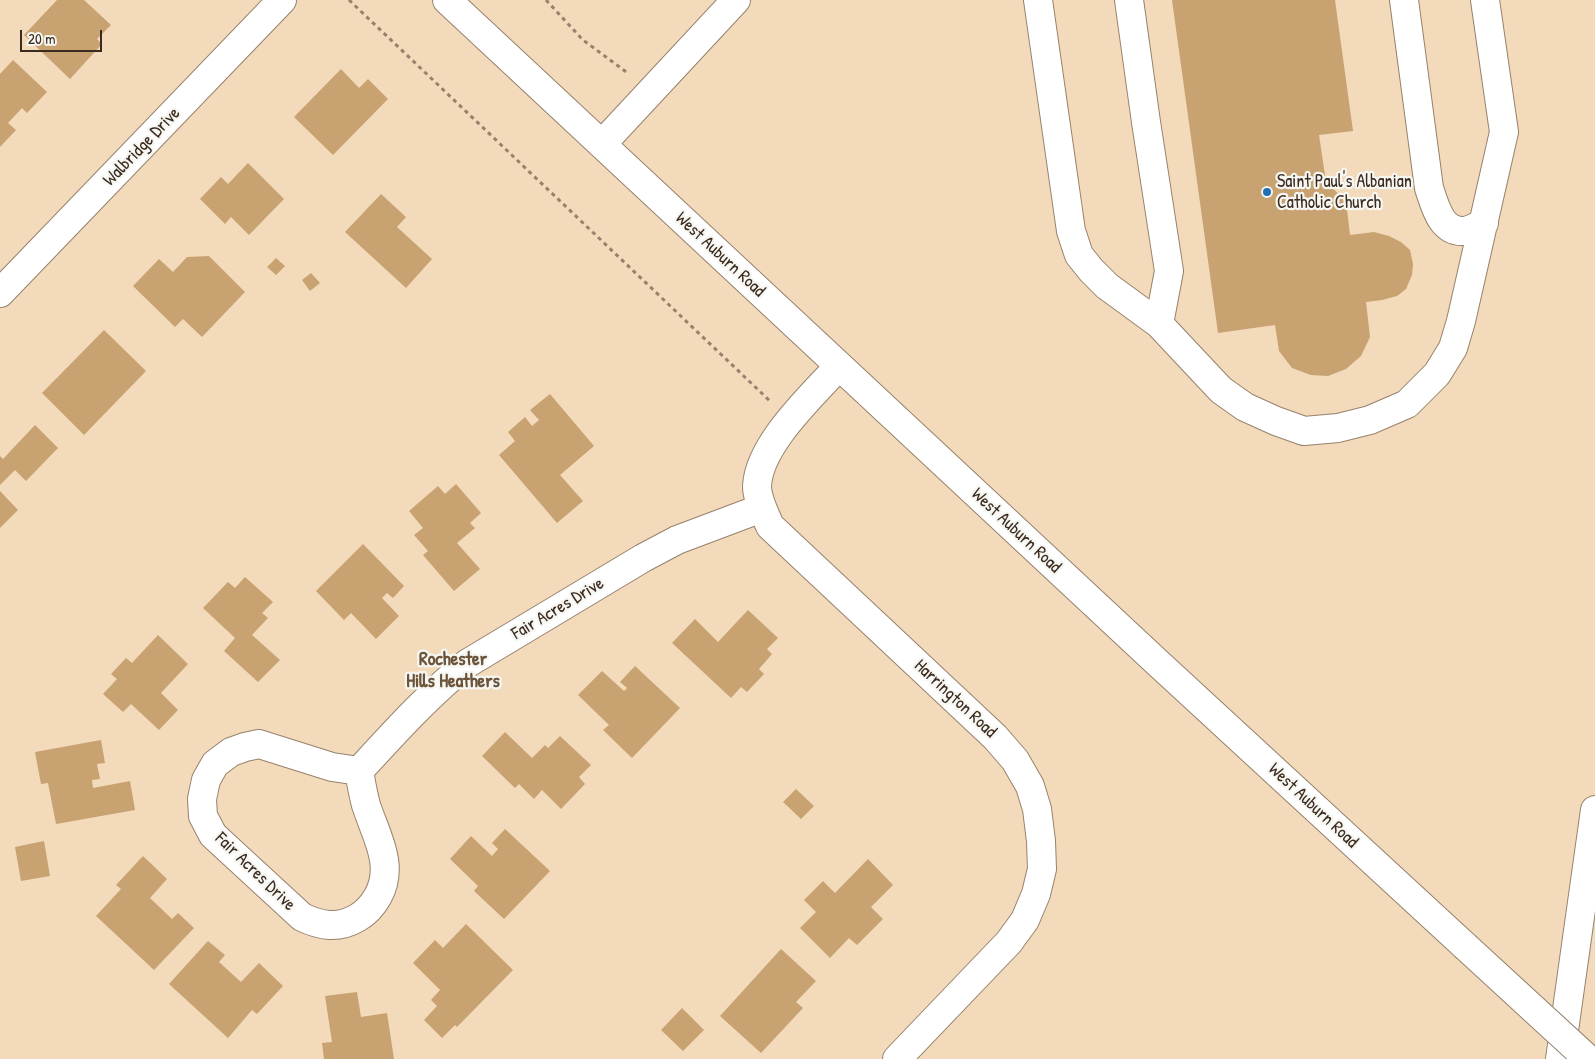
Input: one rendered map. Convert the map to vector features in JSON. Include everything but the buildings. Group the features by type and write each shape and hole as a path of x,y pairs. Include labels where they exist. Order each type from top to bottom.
{"main road":[{"name":"Walbridge Drive","path":"0,293 282,0"},
{"name":"West Auburn Road","path":"447,0 1166,671 1588,1059"},
{"path":"602,144 736,0"},
{"path":"1038,0 1071,231 1079,255 1107,286 1159,324 1221,390 1245,407 1276,421 1304,430 1338,428 1370,420 1407,404 1437,374 1454,348 1504,132 1485,0"},
{"path":"1129,0 1146,122 1170,270 1159,324"},
{"path":"1404,0 1429,188 1436,210 1439,217 1454,230 1466,231 1484,223"},
{"name":"Harrington Road","path":"838,366 774,442 760,467 757,488 762,508 770,526 995,736 1015,760 1030,786 1037,809 1041,840 1042,869 1036,894 1025,920 1009,942 896,1059"},
{"name":"Fair Acres Drive","path":"359,771 417,708 443,683 468,663 643,558 677,540 762,508"},
{"name":"Fair Acres Drive","path":"260,744 332,767 359,771 366,803 383,853 386,869 383,886 376,901 363,914 350,922 333,926 318,924 302,917 213,836 203,816 202,799 206,780 215,764 231,752 245,746 260,744"},
{"path":"1560,1059 1595,810"}],"path":[{"path":"349,0 791,420"},
{"path":"546,0 582,40 625,71 650,93"}],"place":[{"name":"Saint Paul's Albanian Catholic Church","path":"1267,192"}],"district":[{"name":"Rochester Hills Heathers","path":"453,671"}]}
